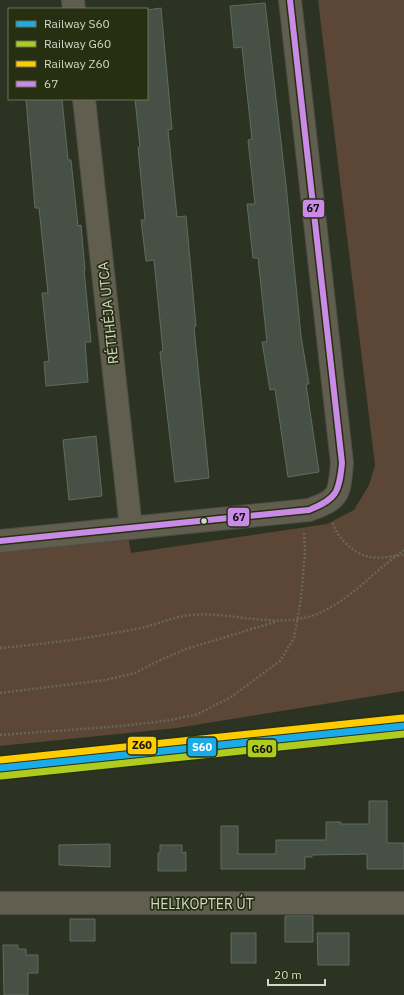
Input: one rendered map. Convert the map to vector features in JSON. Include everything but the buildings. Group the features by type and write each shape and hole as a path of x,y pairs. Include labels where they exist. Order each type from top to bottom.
{"street":[{"path":"0,541 303,511 328,503 339,490 342,463 290,0"},
{"name":"RÉTIHÉJA UTCA","path":"84,100 131,528"},
{"name":"HELIKOPTER ÚT","path":"0,903 404,903"}],"path":[{"path":"328,503 334,530 358,552 369,557 404,555"},
{"path":"0,735 122,726 198,714 231,697 280,661 294,638 298,619 305,551 303,511"},
{"path":"0,693 105,680 135,673 186,649 277,622 298,619 315,614 348,597 404,550"},
{"path":"0,648 27,646 137,629 190,615 214,615 277,622"}],"shaded area":[{"path":"318,0 404,0 404,691 177,728 0,746 0,551 128,536 131,553 327,524 354,510 369,485 375,465"}],"rail line":[{"name":"Z60","path":"0,760 403,718"},
{"name":"S60","path":"0,768 404,726"},
{"name":"G60","path":"1,776 404,734"}],"transit line":[{"name":"67","path":"0,541 309,510 326,502 338,488 342,463 290,0"}]}
